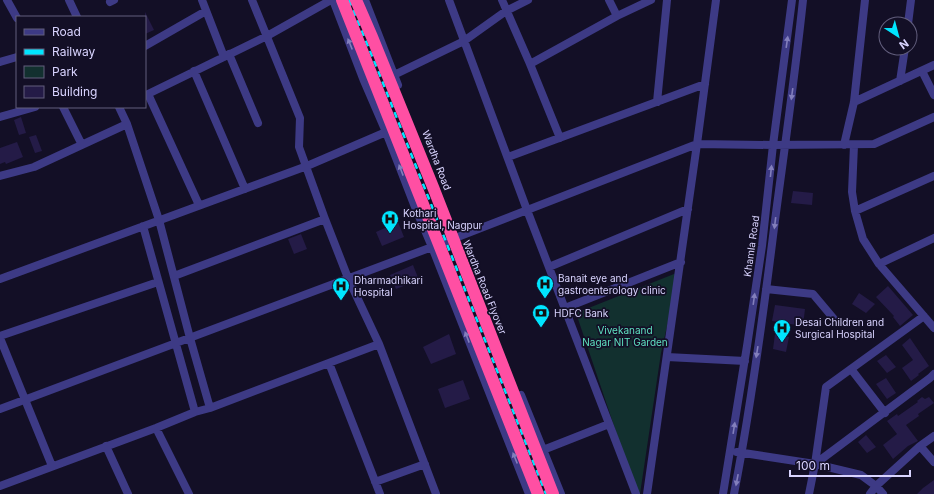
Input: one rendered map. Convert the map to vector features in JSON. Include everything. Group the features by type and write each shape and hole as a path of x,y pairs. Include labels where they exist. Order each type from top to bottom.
{"highway":[{"path":"342,0 538,494"},
{"name":"Wardha Road Flyover","path":"356,0 433,187 553,494"}],"street":[{"path":"7,0 16,16"},
{"path":"69,0 77,16"},
{"path":"202,0 258,123"},
{"path":"252,0 300,118 299,147 325,219 348,278 379,344 436,494"},
{"path":"199,205 148,94 267,36 332,0 386,132 410,196 432,247 529,494"},
{"name":"Wardha Road","path":"365,0 457,237 561,494"},
{"path":"449,0 527,210 636,494"},
{"path":"502,0 560,138"},
{"path":"394,74 464,42 506,11 528,0"},
{"path":"609,0 617,16"},
{"path":"530,64 617,16 651,0"},
{"path":"657,102 667,0"},
{"path":"647,494 681,262 716,0"},
{"name":"Khamla Road","path":"723,494 745,361 763,234 792,0"},
{"name":"Khamla Road","path":"734,494 742,453 764,312 803,0"},
{"path":"844,145 854,102 865,0"},
{"path":"909,16 911,0"},
{"path":"146,45 206,11"},
{"path":"900,81 904,56"},
{"path":"0,62 16,57"},
{"path":"854,102 934,65"},
{"path":"194,71 245,189"},
{"path":"922,71 934,95"},
{"path":"508,157 705,84"},
{"path":"0,117 32,108"},
{"path":"64,108 82,145"},
{"path":"119,108 127,124 174,276 189,338 210,408"},
{"path":"0,409 432,247 697,144 874,144 934,117"},
{"path":"0,176 34,167 127,124"},
{"path":"0,279 307,166 386,132"},
{"path":"854,145 852,192 855,211 863,239 879,264 934,328"},
{"path":"855,211 934,176"},
{"path":"549,267 688,209"},
{"path":"174,276 325,219"},
{"path":"144,226 158,282 177,343 194,412"},
{"path":"879,264 931,239 934,248"},
{"path":"565,308 681,262"},
{"path":"52,466 0,337 158,282"},
{"path":"766,289 813,294 834,319"},
{"path":"809,494 815,464 826,387 924,316"},
{"path":"0,486 156,428 194,412 210,408 379,344"},
{"path":"667,357 745,361"},
{"path":"329,363 380,494"},
{"path":"851,369 885,413"},
{"path":"815,464 885,413 934,374"},
{"path":"543,450 610,424"},
{"path":"156,428 189,494"},
{"path":"870,494 876,486 920,446 934,436"},
{"path":"106,446 128,494"},
{"path":"920,446 934,462"},
{"path":"730,451 815,464 861,475 876,486 883,494"},
{"path":"375,482 425,464"}],"green space":[{"name":"Vivekanand Nagar NIT Garden","path":"679,272 661,353 640,494 637,494 576,313"}],"building":[{"path":"145,12 154,30 146,34 146,16"},
{"path":"21,117 26,133 19,135 14,120"},
{"path":"36,135 42,151 35,153 29,137"},
{"path":"17,142 23,157 6,164 5,162 0,164 0,148"},
{"path":"793,191 813,193 812,205 791,203"},
{"path":"398,222 404,237 382,246 376,232"},
{"path":"301,234 307,249 294,254 288,239"},
{"path":"413,265 419,280 396,289 390,275"},
{"path":"888,286 913,315 900,326 893,317 894,316 876,297"},
{"path":"859,293 875,304 866,313 852,304"},
{"path":"775,305 805,309 803,326 772,321"},
{"path":"449,334 456,354 431,364 423,347"},
{"path":"775,334 789,337 786,352 773,349"},
{"path":"910,338 929,366 911,381 902,368 913,360 902,345"},
{"path":"886,355 896,367 887,373 877,361"},
{"path":"886,378 896,393 887,399 876,384"},
{"path":"463,380 470,399 445,408 438,389"},
{"path":"922,397 925,399 929,397 934,403 918,414 919,416 906,425 918,441 908,446 893,459 883,445 897,434 887,421 897,414 898,416 918,402 917,401"},
{"path":"866,435 876,447 867,453 858,442"},
{"path":"934,480 934,494 917,494 923,488"}],"railway":[{"path":"349,0 546,494"}],"place":[{"name":"Kothari Hospital, Nagpur","path":"390,234"},
{"name":"Banait eye and gastroenterology clinic","path":"545,299"},
{"name":"Dharmadhikari Hospital","path":"341,301"},
{"name":"HDFC Bank","path":"541,328"},
{"name":"Desai Children and Surgical Hospital","path":"782,343"}]}
